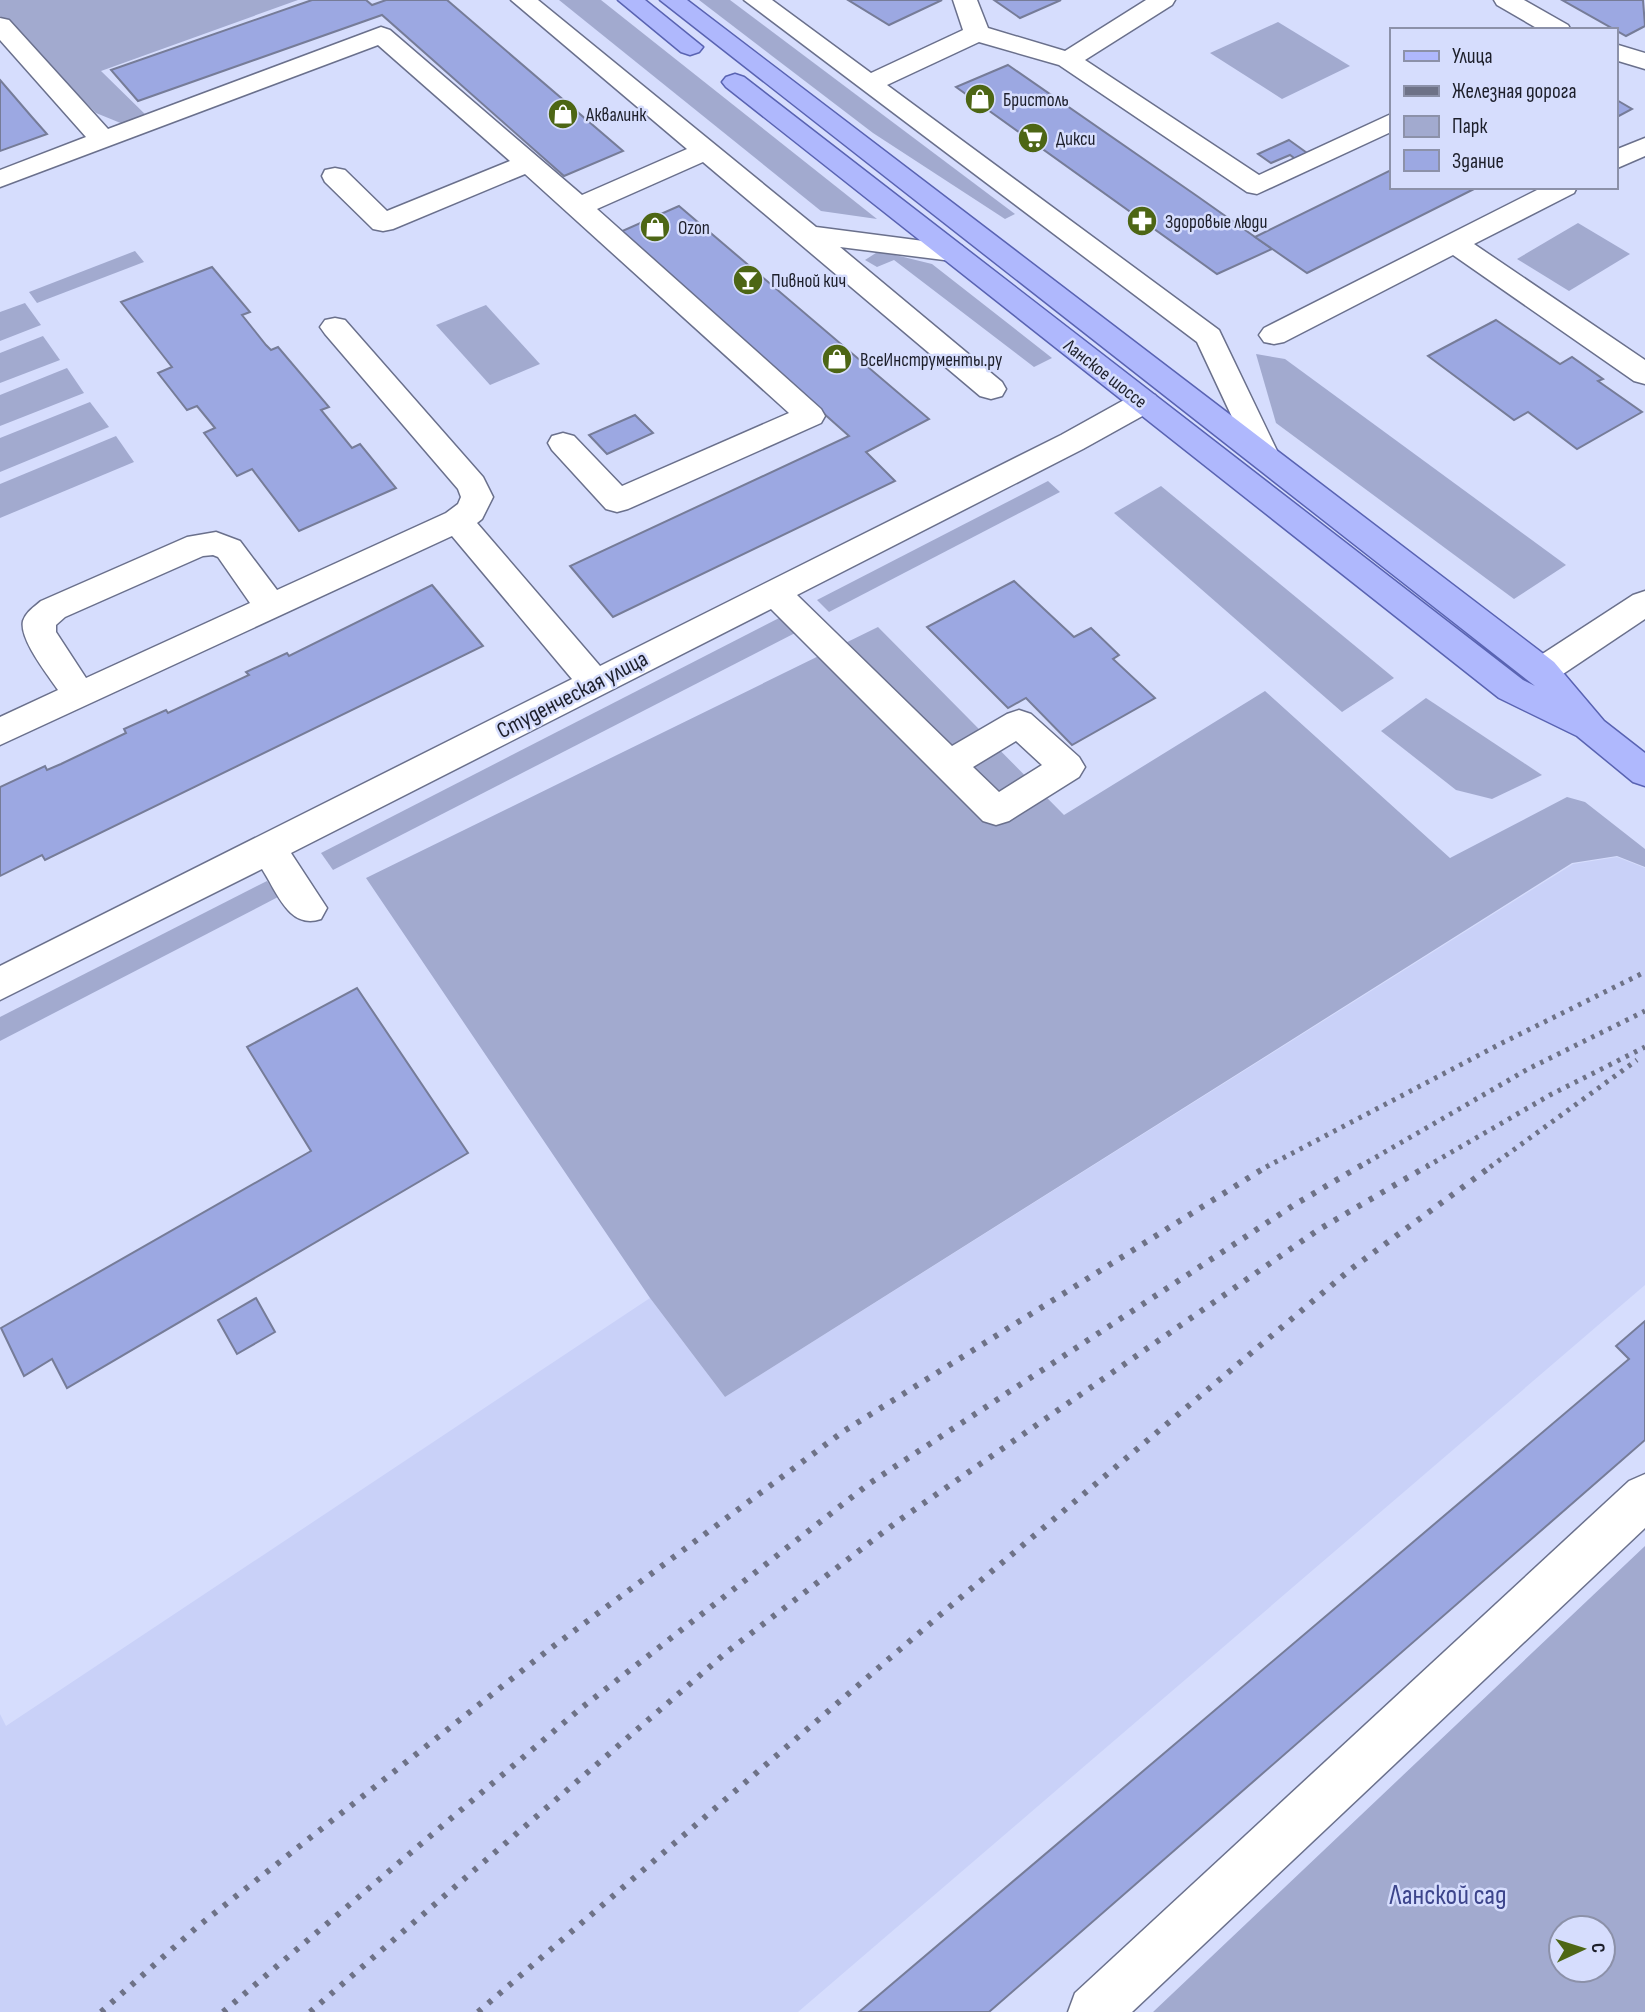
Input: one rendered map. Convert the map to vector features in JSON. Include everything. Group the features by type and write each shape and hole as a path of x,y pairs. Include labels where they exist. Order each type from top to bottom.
{"main road":[{"name":"Ланское шоссе","path":"630,0 1511,689 1592,730"},
{"name":"Ланское шоссе","path":"672,0 1542,671 1592,730 1645,772"}],"street":[{"path":"523,0 991,388"},
{"path":"756,0 1209,337 1265,457"},
{"path":"965,0 977,33"},
{"path":"1068,60 1163,0"},
{"path":"1506,0 1555,28"},
{"path":"0,25 103,140"},
{"path":"868,84 977,33 1068,60 1257,186 1390,122"},
{"path":"0,178 381,35 579,207 810,416 617,501 564,443"},
{"path":"1617,53 1644,60"},
{"path":"1617,62 1644,60"},
{"path":"1617,160 1645,146"},
{"path":"579,207 705,151"},
{"path":"335,176 383,223 527,164"},
{"path":"1273,335 1560,189"},
{"path":"808,235 952,252"},
{"path":"1454,243 1645,374"},
{"path":"0,732 457,521 471,511 477,497 472,485 335,327"},
{"name":"Студенческая улица","path":"0,984 1072,442 1144,402"},
{"path":"457,521 594,682"},
{"path":"79,695 39,633 40,620 52,609 198,545 216,543 229,549 271,607"},
{"path":"774,592 949,764"},
{"path":"1542,671 1645,603"},
{"path":"268,848 309,908"},
{"path":"1094,2012 1645,1497"}],"shaded area":[{"path":"1617,857 1645,868 1645,1285 798,2012 0,2012 0,1714 6,1726 650,1298 725,1397 1573,864"}],"green space":[{"path":"0,0 298,0 101,71 149,118 128,126 96,113 0,16"},
{"path":"559,0 601,0 877,219 821,211"},
{"path":"699,0 730,0 1015,214 1005,219 873,133"},
{"path":"1278,22 1350,66 1282,99 1210,53"},
{"path":"1578,223 1630,254 1569,291 1517,259"},
{"path":"135,251 144,262 37,303 29,292"},
{"path":"879,251 932,264 1052,358 1034,367 894,260 877,267 865,260"},
{"path":"25,303 41,325 0,341 0,312"},
{"path":"486,305 540,364 490,385 436,325"},
{"path":"43,336 60,360 0,383 0,353"},
{"path":"1256,354 1285,359 1566,565 1514,599 1276,423"},
{"path":"67,368 84,393 0,426 0,395"},
{"path":"90,402 109,427 0,472 0,438"},
{"path":"116,436 134,462 0,518 0,484"},
{"path":"1048,481 1060,492 829,612 817,600"},
{"path":"1161,486 1394,678 1342,712 1114,513"},
{"path":"785,615 799,631 333,870 321,853"},
{"path":"878,627 1064,815 1265,691 1450,858 1567,797 1585,802 1645,849 1645,867 1617,856 1572,863 725,1397 650,1298 366,878"},
{"path":"1426,698 1542,775 1492,799 1456,790 1381,731"},
{"path":"267,881 278,897 0,1041 0,1017"},
{"name":"Ланской сад","path":"1645,1546 1645,2012 1153,2012"}],"building":[{"path":"312,0 366,0 372,5 386,0 447,0 623,151 564,176 382,15 138,101 111,70"},
{"path":"848,0 942,0 889,25"},
{"path":"994,0 1061,0 1020,18"},
{"path":"1562,0 1643,0 1645,26 1626,36 1617,31 1617,28 1612,28"},
{"path":"1008,65 1272,249 1217,274 956,87"},
{"path":"0,80 31,116 47,134 0,151"},
{"path":"1617,100 1632,109 1617,117"},
{"path":"1289,140 1310,155 1298,161 1290,155 1271,163 1258,154"},
{"path":"1390,170 1390,189 1474,189 1307,273 1255,237"},
{"path":"679,206 929,419 866,452 895,481 613,617 570,566 849,436 620,232"},
{"path":"212,267 250,312 242,315 266,345 271,350 278,347 329,407 321,410 352,448 360,444 396,488 299,531 252,469 237,476 204,433 215,428 197,406 187,410 158,373 172,367 121,302"},
{"path":"1496,320 1560,364 1572,357 1603,379 1598,381 1642,412 1577,449 1528,412 1514,420 1428,356"},
{"path":"635,415 653,433 607,454 589,435"},
{"path":"1014,581 1074,637 1091,628 1119,655 1113,659 1155,698 1072,745 1026,698 1008,708 927,627"},
{"path":"432,585 483,646 45,860 42,855 0,876 0,787 45,766 47,770 61,764 126,733 124,729 166,710 168,713 249,675 246,672 287,653 289,656"},
{"path":"357,988 468,1153 67,1388 52,1359 24,1376 1,1328 311,1151 247,1047"},
{"path":"256,1298 275,1332 237,1354 218,1320"},
{"path":"1645,1321 1645,1440 989,2012 859,2012 1629,1359 1616,1346"}],"railway":[{"path":"1266,1167 1502,1043 1645,972"},
{"path":"1359,1167 1528,1069 1645,1011"},
{"path":"1426,1167 1550,1095 1645,1047"},
{"path":"1490,1167 1637,1060"},
{"path":"101,2012 197,1927 547,1651 844,1431 1269,1165"},
{"path":"223,2012 580,1709 870,1483 1294,1205 1362,1165"},
{"path":"310,2012 728,1651 898,1521 1318,1230 1429,1165"},
{"path":"478,2012 947,1609 1351,1269 1493,1165"}],"place":[{"name":"Бристоль","path":"980,99"},
{"name":"Аквалинк","path":"563,114"},
{"name":"Дикси","path":"1033,138"},
{"name":"Здоровые люди","path":"1142,221"},
{"name":"Ozon","path":"655,227"},
{"name":"Пивной кич","path":"748,280"},
{"name":"ВсеИнструменты.ру","path":"837,359"}]}
